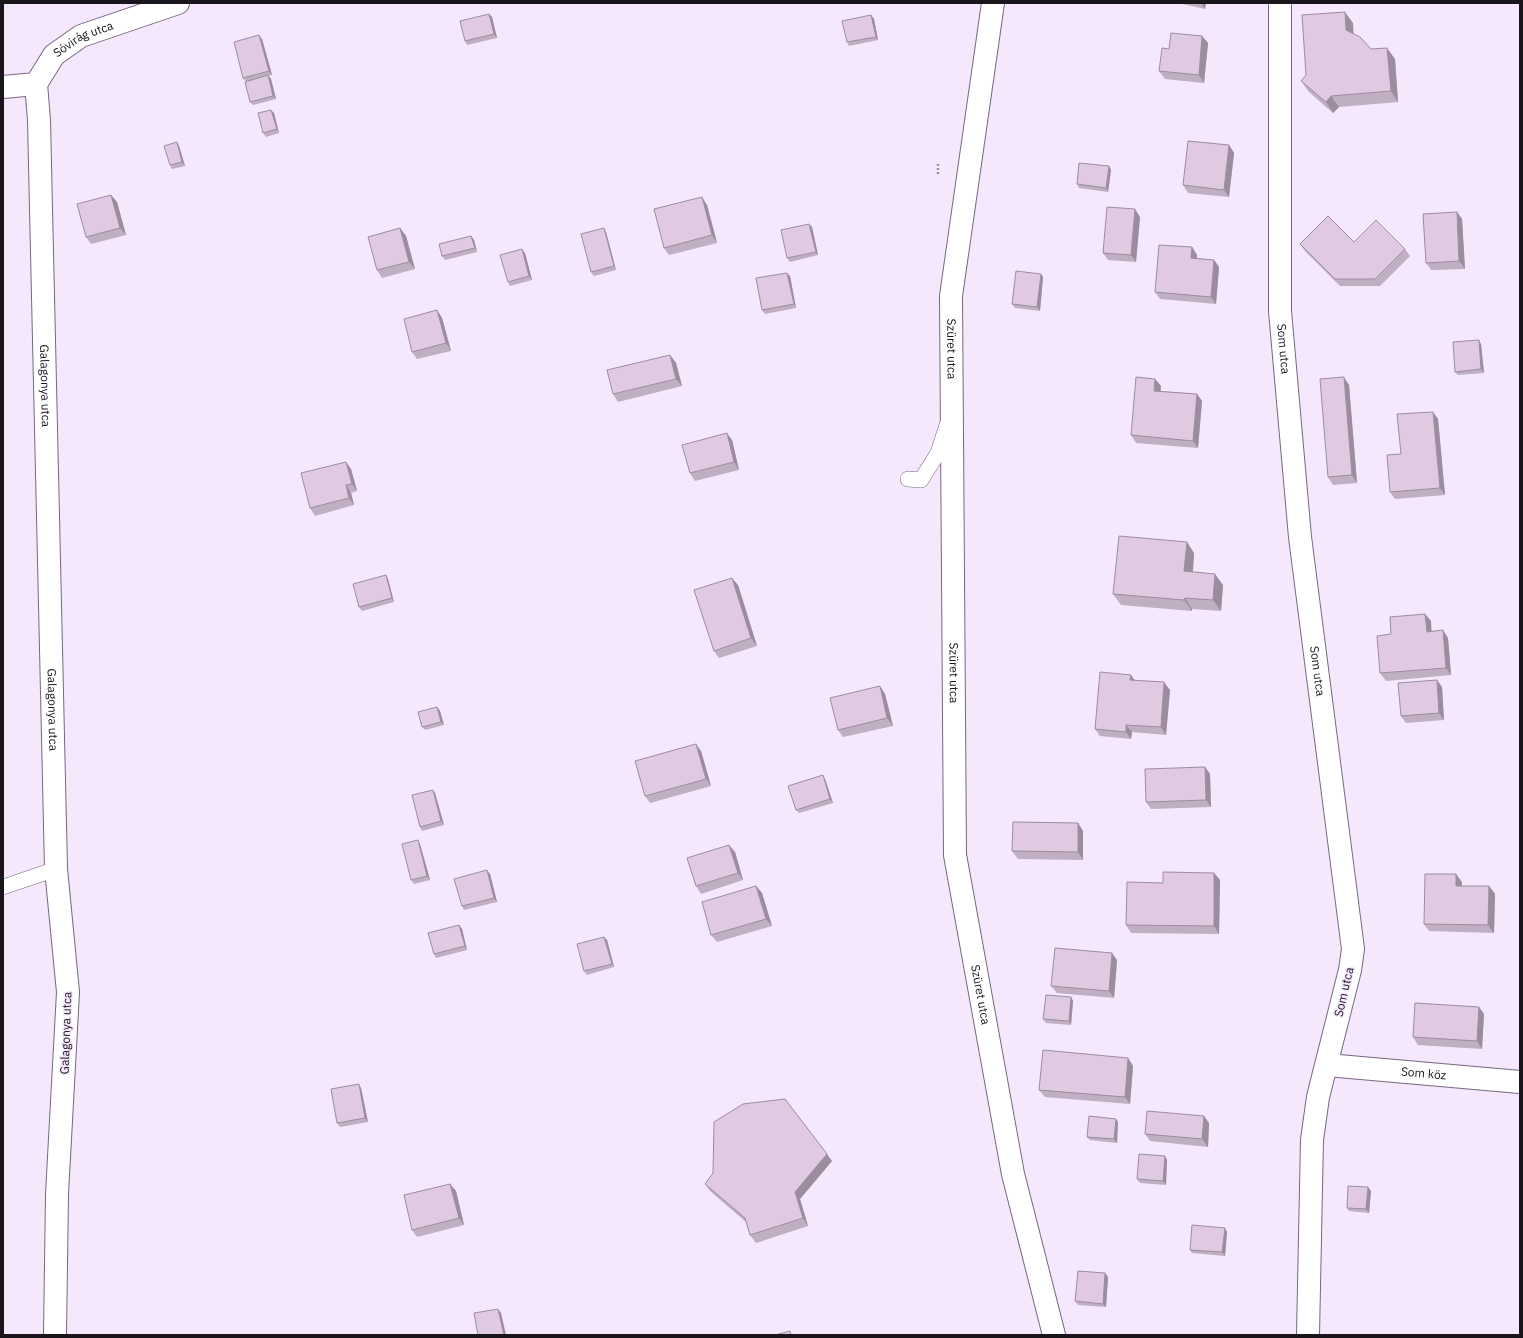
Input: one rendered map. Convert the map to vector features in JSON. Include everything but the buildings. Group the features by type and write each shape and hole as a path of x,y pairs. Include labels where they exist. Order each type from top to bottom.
{"street":[{"name":"Sóvirág utca","path":"36,84 54,55 82,36 178,3"},
{"name":"Szüret utca","path":"993,3 951,296 955,855 1013,1174 1054,1335"},
{"name":"Som utca","path":"1280,3 1280,312 1300,537 1353,949 1350,970 1318,1097 1312,1140 1308,1335"},
{"path":"3,87 36,84"},
{"name":"Galagonya utca","path":"36,84 40,128 56,869 68,992 57,1194 55,1335"},
{"name":"Som köz","path":"1327,1065 1520,1082"}],"lane":[{"path":"908,479 921,480 938,453 951,410"},
{"path":"3,887 56,869"}]}
